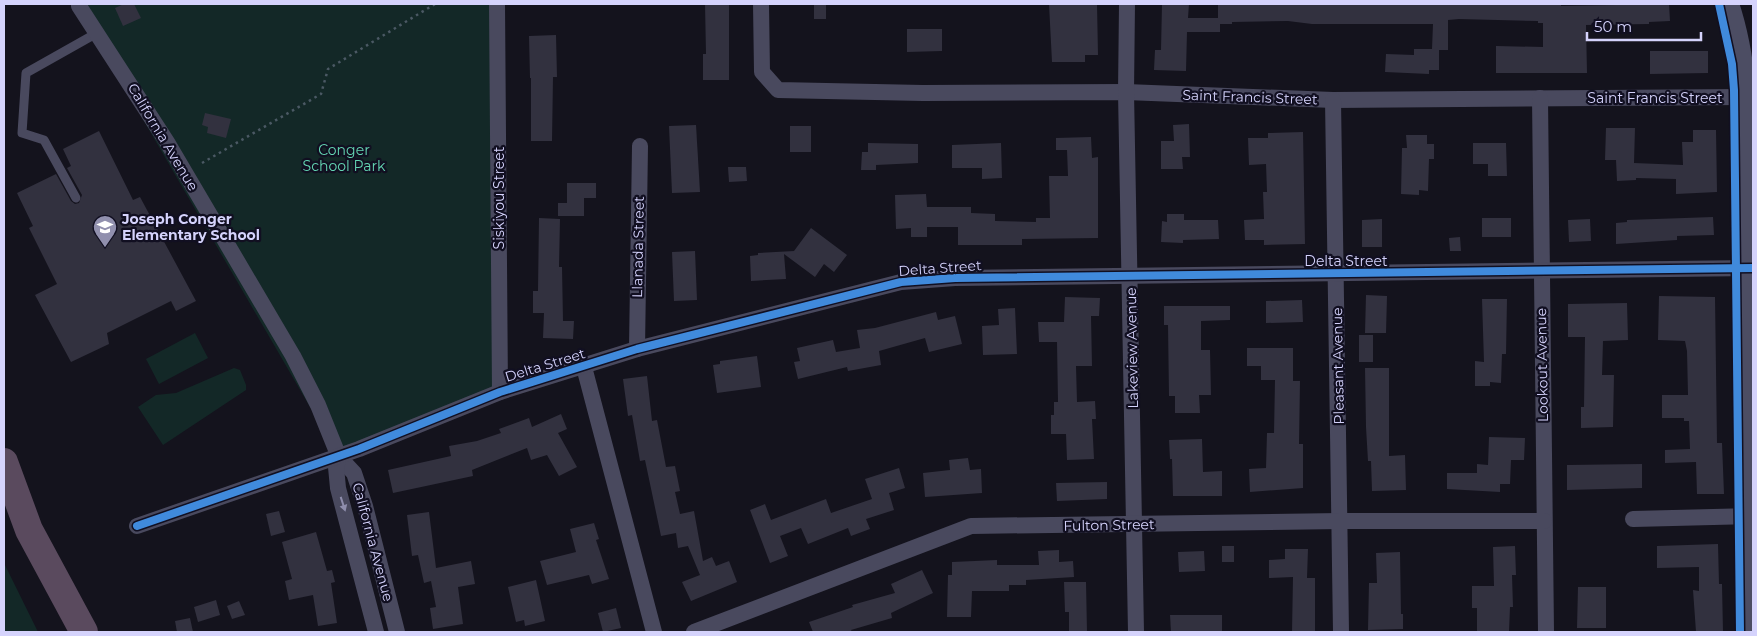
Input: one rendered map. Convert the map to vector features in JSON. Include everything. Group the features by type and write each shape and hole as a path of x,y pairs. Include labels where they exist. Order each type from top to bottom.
{"highway":[{"path":"4,462 29,530 84,632"}],"main road":[{"path":"1727,4 1735,26 1746,97 1751,268 1748,632"}],"street":[{"name":"Siskiyou Street","path":"497,4 500,392"},
{"name":"Saint Francis Street","path":"761,4 762,72 778,90 924,94 1126,92 1333,100 1746,97"},
{"name":"Lakeview Avenue","path":"1127,4 1126,92 1131,275 1136,632"},
{"name":"California Avenue","path":"79,6 167,142 293,356 318,405 339,457 351,469 358,482 397,632"},
{"name":"Lookout Avenue","path":"1540,98 1546,632"},
{"name":"Pleasant Avenue","path":"1333,100 1341,521 1341,632"},
{"name":"Llanada Street","path":"637,349 640,146"},
{"name":"Delta Street","path":"137,526 339,457 500,392 637,349 901,282 954,278 1131,275 1541,272 1751,268"},
{"path":"584,366 654,632"},
{"name":"California Avenue","path":"339,457 336,467 338,488 376,632"},
{"path":"1633,519 1749,516"},
{"name":"Fulton Street","path":"694,632 971,526 1341,521 1544,521"}],"lane":[{"path":"76,198 44,140 22,133 26,72 97,33"}],"path":[{"path":"202,163 321,94 328,69 435,4"}],"green space":[{"name":"Conger School Park","path":"76,4 497,4 500,392 339,457"},
{"path":"195,333 208,358 159,384 146,359"},
{"path":"234,368 240,370 246,390 163,445 138,407 156,395 176,393"},
{"path":"4,563 38,632 4,632"}],"building":[{"path":"124,4 134,4 141,18 123,26 115,8"},
{"path":"705,4 729,4 729,80 703,80 703,54 706,54"},
{"path":"814,4 826,4 826,19 814,19"},
{"path":"1049,4 1097,4 1098,55 1085,55 1085,62 1052,62"},
{"path":"1162,4 1189,4 1188,18 1218,18 1218,4 1561,4 1561,6 1669,4 1670,21 1649,22 1649,24 1586,25 1587,73 1496,73 1496,46 1543,47 1543,23 1538,23 1538,21 1459,19 1448,20 1448,50 1439,50 1439,70 1429,70 1429,74 1385,72 1386,54 1414,55 1414,49 1432,49 1433,24 1312,24 1288,21 1232,22 1232,24 1220,24 1220,32 1187,32 1186,71 1154,70 1155,50 1161,50"},
{"path":"907,29 942,29 942,51 907,52"},
{"path":"556,35 557,77 553,77 552,141 531,141 529,36"},
{"path":"1650,51 1708,51 1708,73 1650,74"},
{"path":"205,113 231,119 226,138 207,133 208,127 202,125"},
{"path":"1189,124 1190,157 1182,157 1183,169 1161,169 1161,141 1174,141 1173,125"},
{"path":"696,125 700,192 672,193 669,126"},
{"path":"790,126 811,126 811,152 790,152"},
{"path":"1606,128 1635,128 1634,163 1683,165 1682,142 1693,142 1693,130 1716,130 1717,192 1676,194 1676,179 1636,178 1636,180 1617,181 1616,160 1605,160"},
{"path":"99,131 133,200 140,197 196,301 176,311 171,301 107,333 109,344 71,362 35,295 57,284 29,228 33,226 17,193 56,174 71,201 75,204 79,203 82,195 67,168 71,166 63,149"},
{"path":"1303,132 1305,244 1264,245 1264,240 1245,240 1244,220 1264,219 1263,192 1267,192 1266,164 1249,165 1248,138 1268,138 1268,133"},
{"path":"1406,135 1427,135 1427,144 1434,144 1434,159 1429,159 1428,191 1419,190 1419,195 1401,194 1402,148 1407,148"},
{"path":"1091,137 1092,158 1098,157 1098,238 1022,239 1022,245 958,245 958,227 927,227 927,237 911,237 911,228 896,229 895,195 926,194 927,207 971,207 971,213 995,214 995,221 1036,222 1036,218 1050,218 1049,176 1068,176 1067,150 1056,150 1056,138"},
{"path":"868,143 918,144 918,163 876,165 876,170 861,170 862,152 868,152"},
{"path":"1001,143 1002,178 982,179 982,168 952,168 952,145"},
{"path":"1473,143 1506,143 1507,176 1488,176 1488,164 1473,164"},
{"path":"728,167 746,167 747,181 729,182"},
{"path":"567,183 596,183 596,198 584,198 584,216 558,216 558,203 567,203"},
{"path":"1167,214 1184,214 1184,220 1218,220 1219,239 1183,240 1183,243 1161,242 1162,221 1167,222"},
{"path":"1713,217 1714,235 1677,236 1677,240 1616,244 1616,223 1627,222 1627,220"},
{"path":"539,218 560,219 559,267 562,267 563,321 574,321 573,339 543,338 544,313 533,313 533,291 538,291"},
{"path":"1482,218 1511,218 1511,237 1482,237"},
{"path":"1382,219 1382,247 1362,247 1362,220"},
{"path":"1590,219 1591,241 1569,242 1568,220"},
{"path":"811,228 847,255 834,272 824,264 815,277 784,254 786,279 751,281 750,256 758,255 758,253 794,251"},
{"path":"1460,237 1461,251 1450,251 1449,238"},
{"path":"695,251 697,300 674,301 672,252"},
{"path":"1366,295 1387,296 1386,333 1365,333"},
{"path":"1659,296 1715,297 1717,443 1722,443 1724,494 1697,494 1696,462 1665,463 1665,450 1690,449 1689,421 1684,421 1684,418 1662,418 1662,395 1688,395 1687,351 1685,341 1658,340"},
{"path":"1065,297 1100,298 1099,316 1091,316 1092,366 1076,366 1077,402 1095,401 1096,419 1092,419 1094,459 1067,460 1066,434 1051,434 1051,415 1054,415 1054,402 1058,402 1057,342 1039,342 1038,322 1064,322"},
{"path":"1482,299 1507,299 1506,354 1502,354 1501,383 1490,382 1490,386 1475,386 1475,361 1484,362"},
{"path":"1302,300 1303,322 1266,323 1266,301"},
{"path":"1627,303 1628,340 1603,341 1602,375 1614,375 1613,427 1581,428 1581,407 1584,407 1585,337 1568,337 1568,304"},
{"path":"1164,306 1230,306 1230,320 1201,321 1201,350 1210,350 1211,395 1199,395 1200,413 1175,413 1175,396 1169,396 1168,325 1164,325"},
{"path":"1015,308 1017,354 983,355 982,326 999,325 998,309"},
{"path":"936,312 938,320 955,316 962,344 929,352 925,338 879,351 881,365 848,371 847,367 798,379 794,362 800,361 797,348 833,340 836,352 860,348 857,330 875,328"},
{"path":"1359,335 1373,335 1373,362 1359,362"},
{"path":"1247,348 1293,348 1293,381 1300,381 1299,444 1303,444 1303,488 1250,492 1249,469 1266,468 1267,433 1274,433 1275,380 1261,380 1261,366 1247,366"},
{"path":"757,356 761,387 717,393 713,365 720,364 720,361"},
{"path":"1365,368 1389,368 1389,456 1405,455 1406,490 1372,491 1371,461 1368,461 1366,427"},
{"path":"647,376 652,421 657,420 666,467 675,466 680,491 675,492 680,514 694,511 703,561 712,557 716,566 729,561 737,582 691,601 682,582 700,575 688,546 678,548 676,533 661,536 645,460 640,461 632,415 628,416 623,379"},
{"path":"561,414 567,429 558,433 577,467 559,476 547,455 531,460 527,448 472,470 473,476 393,493 388,470 451,456 449,446 477,441 501,433 499,429 529,418 532,427"},
{"path":"1489,437 1525,438 1524,460 1511,460 1510,484 1500,484 1500,492 1447,489 1447,473 1477,473 1477,464 1488,465"},
{"path":"1202,439 1203,472 1222,471 1222,496 1173,496 1172,459 1170,459 1169,440"},
{"path":"968,458 970,470 981,469 982,493 925,497 923,473 950,470 949,460"},
{"path":"1642,464 1642,488 1567,490 1567,465"},
{"path":"899,468 905,488 889,493 894,510 866,519 870,529 851,536 848,528 808,544 801,528 780,536 788,556 770,563 750,510 765,504 771,520 826,499 831,513 872,499 865,479"},
{"path":"1107,482 1107,499 1057,501 1056,483"},
{"path":"279,511 285,532 271,536 266,514"},
{"path":"429,512 436,568 471,561 475,584 458,587 463,624 433,629 430,608 436,607 431,581 424,583 418,555 412,556 407,515"},
{"path":"594,523 599,539 596,540 609,579 592,584 589,575 547,585 540,561 576,552 570,529"},
{"path":"316,532 327,571 332,570 335,582 331,583 337,623 318,626 313,595 289,600 285,581 292,579 282,542"},
{"path":"1718,544 1719,584 1722,584 1723,632 1696,632 1693,590 1699,591 1699,567 1657,568 1657,546"},
{"path":"1222,546 1234,546 1234,562 1222,562"},
{"path":"1515,546 1516,575 1512,575 1513,607 1510,607 1509,632 1477,632 1477,608 1472,608 1472,586 1494,586 1493,547"},
{"path":"1285,549 1308,549 1307,578 1315,578 1315,632 1292,632 1293,577 1269,578 1269,560 1285,559"},
{"path":"1059,550 1059,562 1073,561 1074,577 1026,580 1026,585 1009,585 1009,591 972,591 971,617 947,617 948,575 952,575 952,562 997,560 997,565 1039,565 1038,551"},
{"path":"1204,551 1205,571 1179,572 1178,552"},
{"path":"1400,552 1403,629 1368,630 1369,583 1377,583 1376,553"},
{"path":"922,570 933,593 891,613 892,618 851,630 852,632 813,632 809,622 853,607 852,605 895,593 891,584"},
{"path":"536,580 545,621 525,626 524,620 516,622 508,587"},
{"path":"1064,582 1086,582 1087,632 1069,632 1069,612 1065,612"},
{"path":"1578,587 1606,587 1606,628 1577,628"},
{"path":"216,600 220,615 198,622 194,607"},
{"path":"239,601 245,615 232,619 227,606"},
{"path":"616,608 621,628 603,632 598,613"},
{"path":"1170,615 1222,615 1222,632 1171,632"},
{"path":"190,618 193,632 177,632 175,621"}],"cycle path":[{"path":"1719,4 1732,64 1734,90 1740,632"},
{"path":"137,526 359,449 500,392 637,349 901,282 955,278 1753,268"}],"place":[{"name":"Joseph Conger Elementary School","path":"105,248"}]}
